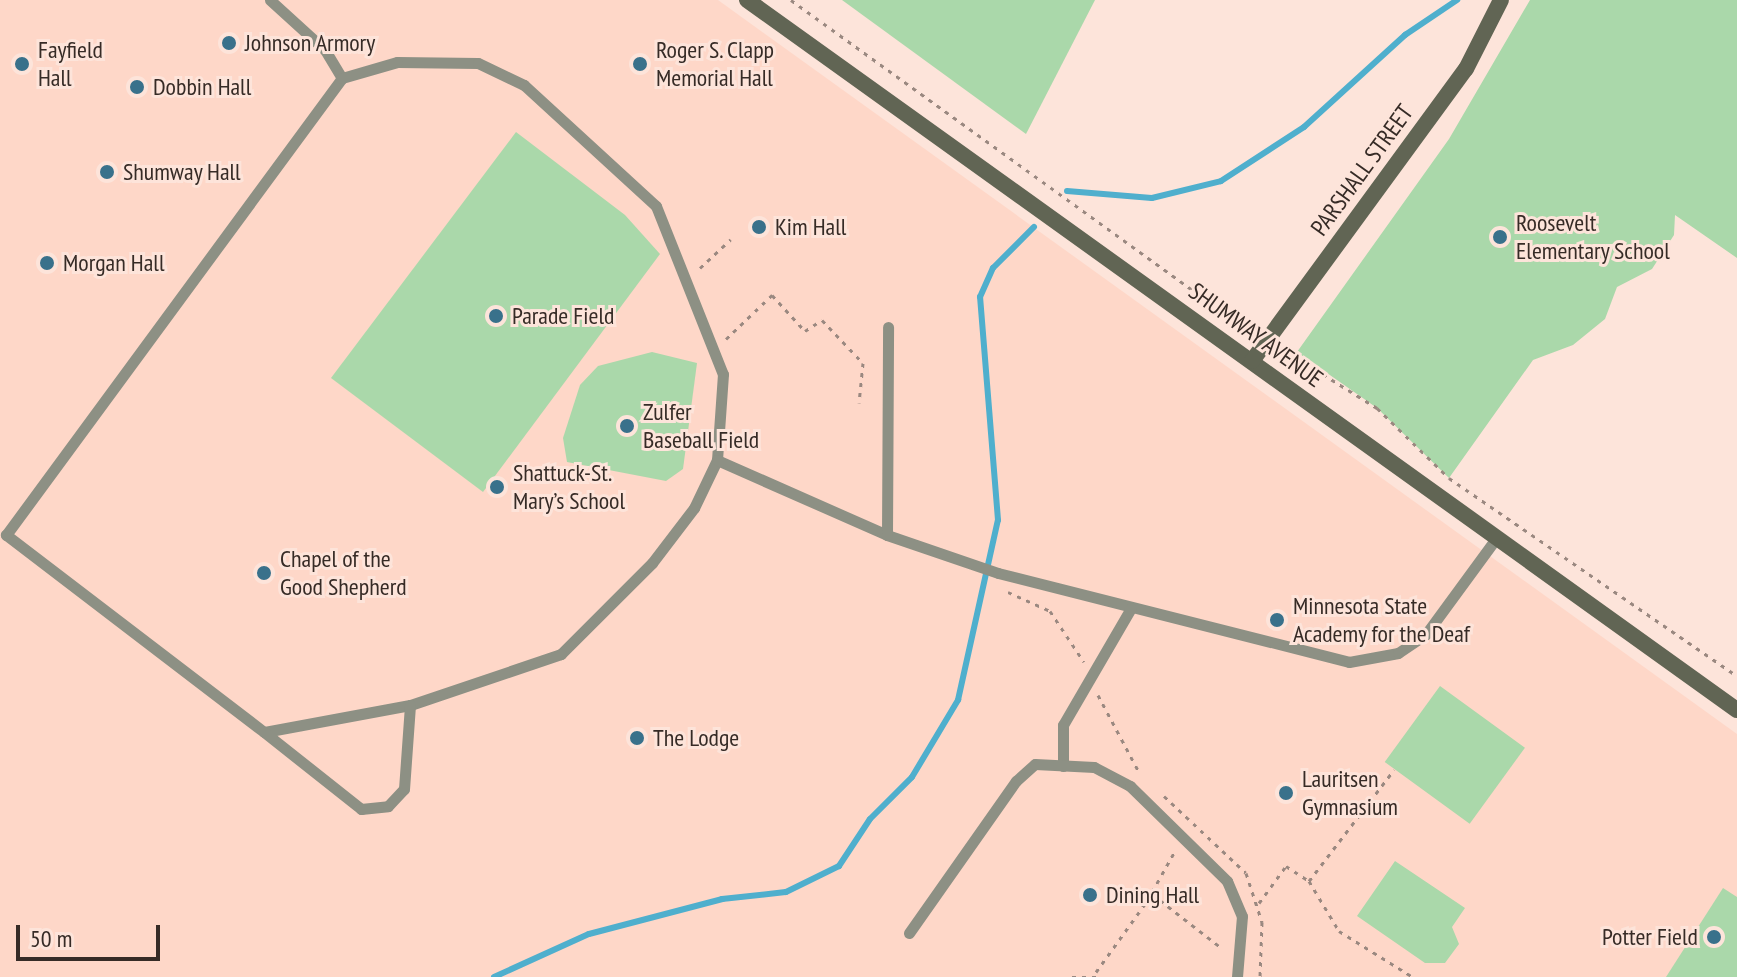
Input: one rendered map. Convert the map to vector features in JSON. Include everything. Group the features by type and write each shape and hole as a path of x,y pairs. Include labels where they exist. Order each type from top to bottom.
{"street":[{"name":"SHUMWAY AVENUE","path":"747,0 1737,710"},
{"name":"PARSHALL STREET","path":"1252,361 1466,69 1501,0"}],"lane":[{"path":"270,0 325,50 342,78"},
{"path":"264,732 410,705 561,654 652,563 694,508 717,460 723,374 700,303 656,206 621,167 524,85 478,63 397,62 342,78 6,535 361,809 388,806 404,789 410,705"},
{"path":"887,535 888,327"},
{"path":"717,460 887,535 998,573 1349,662 1398,653 1452,605 1497,537"},
{"path":"1063,766 1063,725 1089,674 1131,608"},
{"path":"909,933 1016,781 1035,764 1094,767 1130,786 1227,881 1242,916 1237,977"}],"path":[{"path":"791,0 1234,320"},
{"path":"700,268 731,239"},
{"path":"726,339 772,295 805,331 822,320 863,363 859,403"},
{"path":"1289,353 1377,408 1449,478 1737,676"},
{"path":"1004,589 1066,626 1122,752 1149,784"},
{"path":"1309,881 1394,770"},
{"path":"1160,792 1246,873 1259,903 1260,977"},
{"path":"1072,977 1096,972 1152,894 1154,879 1195,822"},
{"path":"1259,903 1286,866 1309,881 1339,931 1413,977"},
{"path":"1152,894 1219,946"},
{"path":"1096,972 1102,977"}],"shaded area":[{"name":"Shattuck-St. Mary’s School","path":"0,0 718,0 1737,734 1737,977 0,977"}],"green space":[{"path":"842,0 1095,0 1026,134"},
{"name":"Roosevelt Elementary School","path":"1530,0 1737,0 1737,258 1675,215 1674,235 1652,269 1617,287 1605,319 1573,345 1533,360 1449,478 1377,408 1297,352 1449,139"},
{"name":"Parade Field","path":"516,132 625,215 660,254 483,492 331,378"},
{"name":"Zulfer Baseball Field","path":"652,352 697,363 683,469 666,481 567,462 563,438 580,385 598,366"},
{"path":"1440,686 1525,748 1470,824 1385,762"},
{"path":"1395,861 1465,908 1452,927 1459,944 1445,963 1425,963 1357,916"},
{"name":"Potter Field","path":"1723,888 1737,897 1737,977 1666,977"}],"waterway":[{"path":"1067,191 1152,198 1221,181 1304,127 1405,35 1457,0"},
{"path":"494,977 589,934 722,899 786,892 839,866 870,819 912,777 958,700 998,520 980,297 993,268 1034,227"}],"place":[{"name":"Johnson Armory","path":"229,43"},
{"name":"Fayfield Hall","path":"22,64"},
{"name":"Roger S. Clapp Memorial Hall","path":"640,64"},
{"name":"Dobbin Hall","path":"137,87"},
{"name":"Shumway Hall","path":"107,172"},
{"name":"Kim Hall","path":"759,227"},
{"name":"Roosevelt Elementary School","path":"1500,237"},
{"name":"Morgan Hall","path":"47,263"},
{"name":"Parade Field","path":"496,316"},
{"name":"Zulfer Baseball Field","path":"627,426"},
{"name":"Shattuck-St. Mary’s School","path":"497,487"},
{"name":"Chapel of the Good Shepherd","path":"264,573"},
{"name":"Minnesota State Academy for the Deaf","path":"1277,620"},
{"name":"The Lodge","path":"637,738"},
{"name":"Lauritsen Gymnasium","path":"1286,793"},
{"name":"Dining Hall","path":"1090,895"},
{"name":"Potter Field","path":"1714,937"}]}
